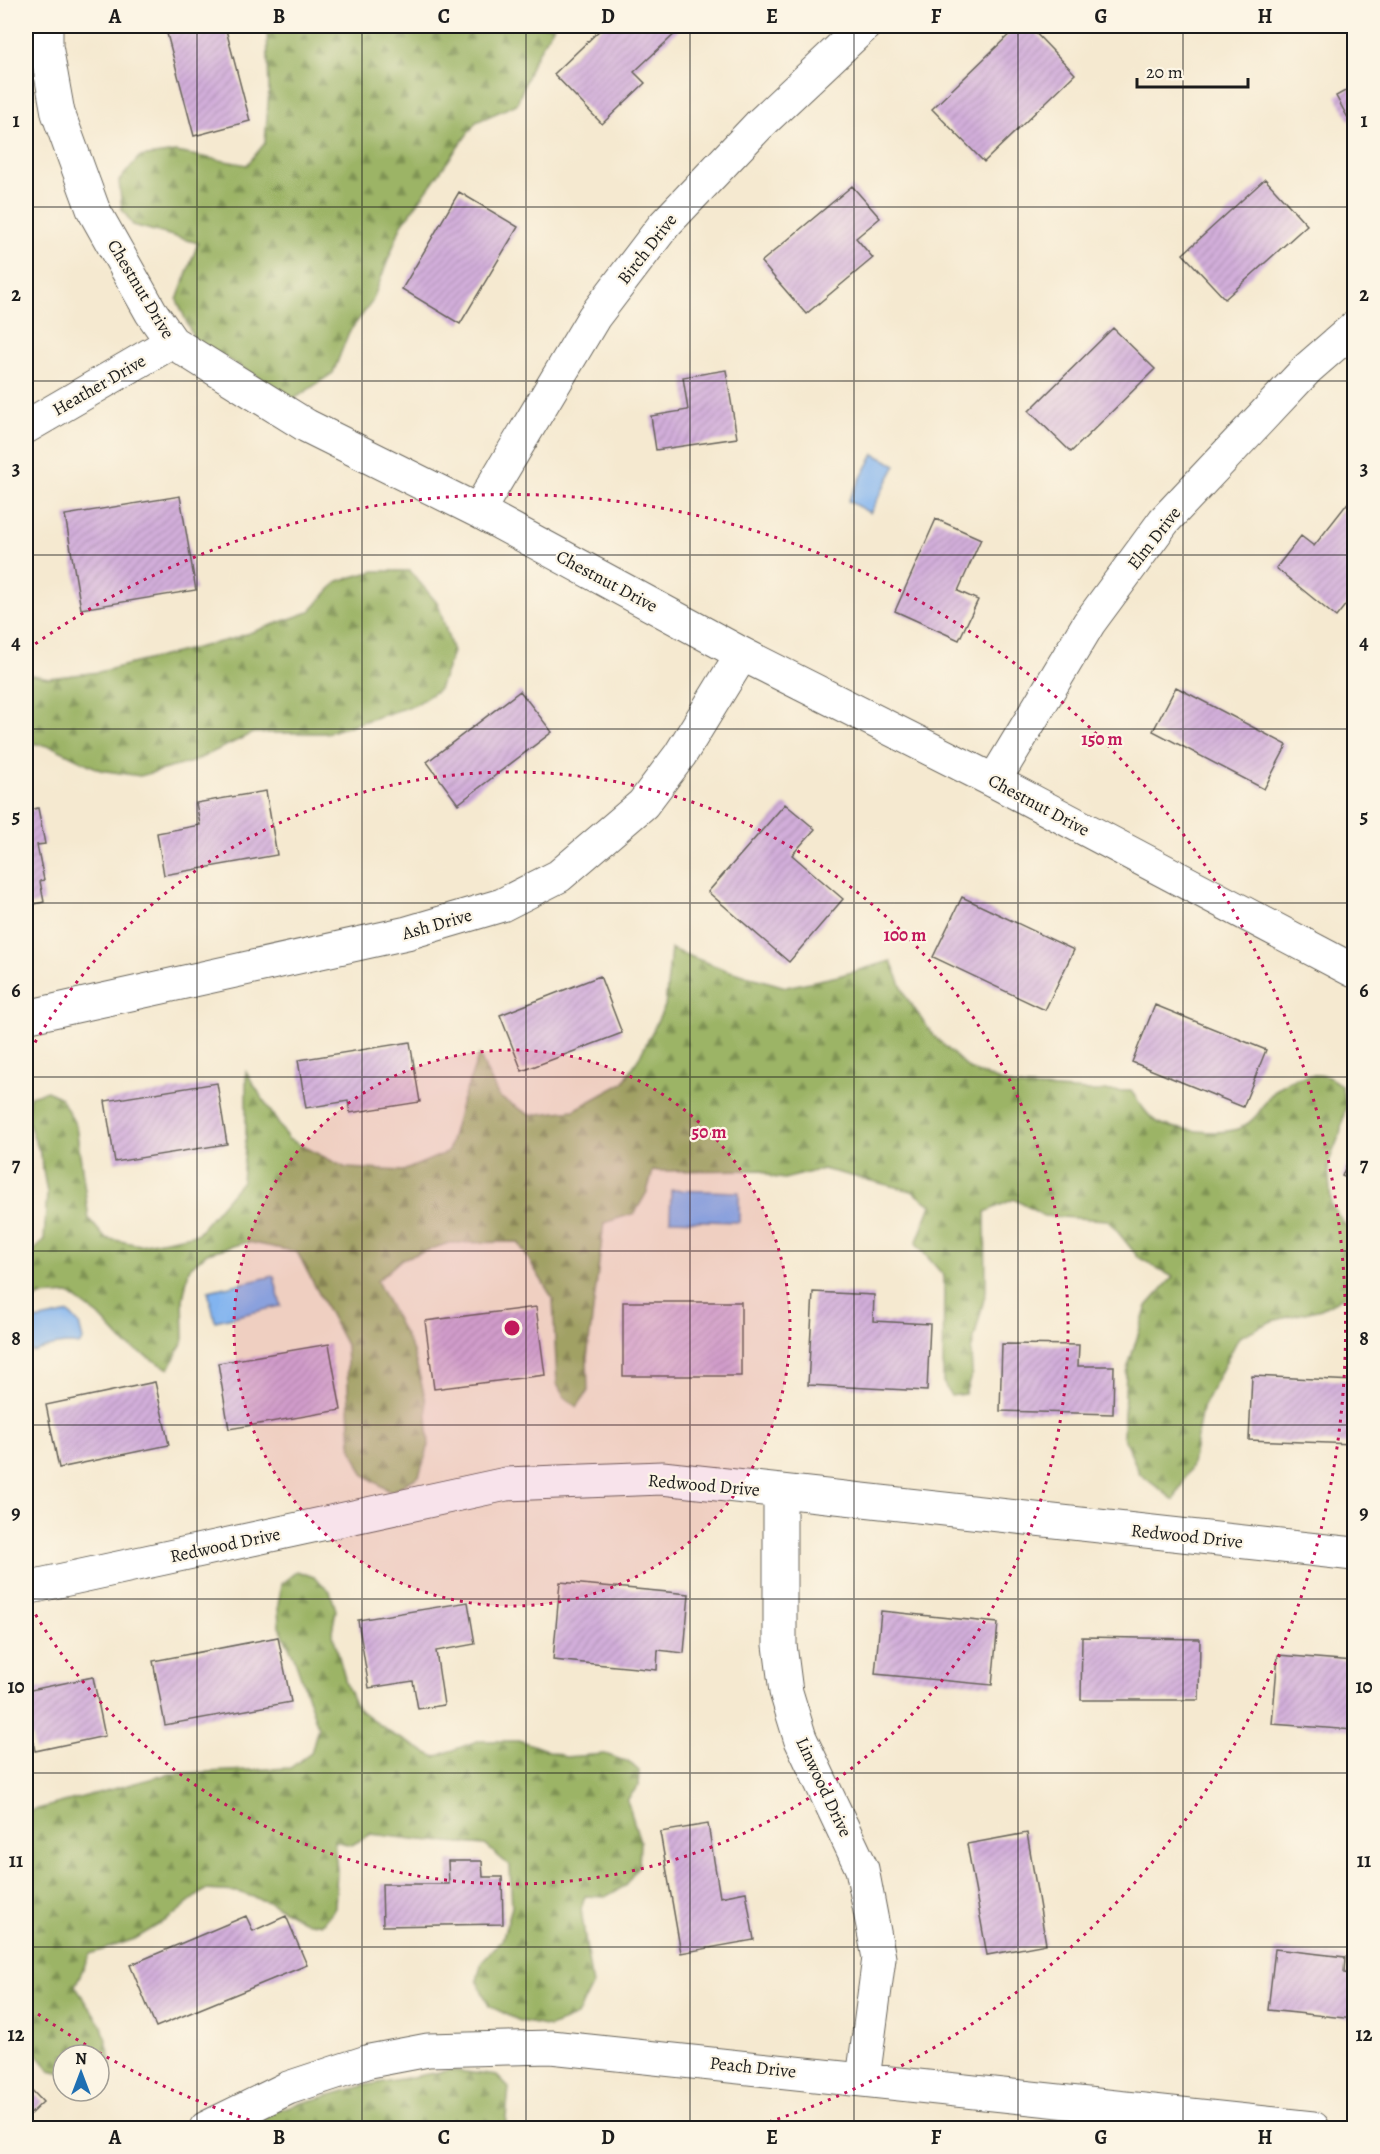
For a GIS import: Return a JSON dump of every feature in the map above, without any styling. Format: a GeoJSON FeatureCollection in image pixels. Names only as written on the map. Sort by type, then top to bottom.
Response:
{"type":"FeatureCollection","features":[{"type":"Feature","properties":{"kind":"street","name":"Chestnut Drive"},"geometry":{"type":"LineString","coordinates":[[46,26],[46,46],[58,113],[93,208],[151,312],[172,342],[307,426],[478,511],[742,654],[994,781],[1354,971]]}},
{"type":"Feature","properties":{"kind":"street","name":"Birch Drive"},"geometry":{"type":"LineString","coordinates":[[478,511],[594,317],[664,225],[759,125],[864,26]]}},
{"type":"Feature","properties":{"kind":"street","name":"Elm Drive"},"geometry":{"type":"LineString","coordinates":[[994,781],[1089,623],[1164,521],[1308,368],[1354,328]]}},
{"type":"Feature","properties":{"kind":"street","name":"Heather Drive"},"geometry":{"type":"LineString","coordinates":[[26,427],[172,342]]}},
{"type":"Feature","properties":{"kind":"street","name":"Ash Drive"},"geometry":{"type":"LineString","coordinates":[[26,1017],[407,933],[502,905],[559,876],[643,804],[680,755],[742,654]]}},
{"type":"Feature","properties":{"kind":"street","name":"Redwood Drive"},"geometry":{"type":"LineString","coordinates":[[26,1588],[506,1484],[662,1478],[1354,1554]]}},
{"type":"Feature","properties":{"kind":"street","name":"Linwood Drive"},"geometry":{"type":"LineString","coordinates":[[780,1492],[780,1645],[786,1692],[800,1738],[862,1869],[879,1958],[863,2079]]}},
{"type":"Feature","properties":{"kind":"street","name":"Peach Drive"},"geometry":{"type":"LineString","coordinates":[[206,2128],[288,2088],[370,2061],[428,2050],[551,2047],[1313,2128]]}},
{"type":"Feature","properties":{"kind":"green space"},"geometry":{"type":"Polygon","coordinates":[[[265,26],[554,26],[533,61],[517,104],[476,122],[401,226],[372,302],[349,332],[333,373],[294,399],[194,339],[177,300],[198,243],[133,225],[122,209],[119,181],[139,157],[176,152],[247,165],[265,143],[269,90],[265,26]]]}},
{"type":"Feature","properties":{"kind":"green space"},"geometry":{"type":"Polygon","coordinates":[[[374,571],[410,571],[438,604],[453,652],[439,689],[415,705],[327,733],[253,733],[192,762],[140,776],[100,770],[53,747],[26,742],[26,674],[49,678],[99,672],[232,639],[309,612],[338,581],[374,571]]]}},
{"type":"Feature","properties":{"kind":"green space"},"geometry":{"type":"Polygon","coordinates":[[[671,949],[726,970],[786,987],[838,976],[891,961],[906,997],[933,1035],[969,1069],[1013,1086],[1088,1091],[1131,1091],[1154,1120],[1185,1130],[1213,1132],[1236,1129],[1254,1118],[1271,1095],[1288,1082],[1310,1075],[1329,1077],[1341,1085],[1346,1104],[1340,1134],[1328,1164],[1331,1205],[1348,1229],[1354,1249],[1354,1272],[1347,1295],[1321,1309],[1272,1321],[1239,1337],[1202,1408],[1192,1465],[1174,1500],[1140,1474],[1123,1436],[1126,1373],[1147,1306],[1173,1277],[1138,1257],[1108,1220],[1044,1216],[1014,1199],[985,1212],[986,1291],[971,1351],[972,1373],[965,1394],[951,1396],[943,1382],[944,1276],[916,1244],[931,1205],[912,1191],[823,1169],[784,1179],[772,1177],[761,1170],[653,1171],[647,1192],[635,1213],[604,1223],[587,1358],[588,1391],[577,1407],[564,1397],[557,1384],[553,1299],[518,1242],[449,1243],[402,1259],[377,1281],[413,1351],[426,1401],[429,1445],[419,1476],[391,1492],[363,1474],[351,1447],[346,1345],[297,1252],[248,1242],[207,1253],[189,1269],[183,1299],[184,1339],[169,1369],[126,1345],[99,1316],[69,1294],[39,1296],[26,1308],[26,1259],[44,1240],[47,1193],[40,1153],[26,1117],[30,1096],[47,1091],[61,1098],[76,1126],[89,1219],[105,1238],[140,1245],[197,1234],[242,1181],[246,1136],[246,1072],[288,1139],[346,1168],[403,1171],[448,1152],[461,1104],[479,1055],[499,1097],[530,1115],[574,1110],[623,1083],[640,1056],[665,1006],[671,949]]]}},
{"type":"Feature","properties":{"kind":"green space"},"geometry":{"type":"Polygon","coordinates":[[[297,1571],[314,1577],[330,1591],[336,1610],[332,1631],[347,1686],[357,1708],[392,1734],[435,1757],[477,1741],[522,1741],[565,1757],[605,1754],[630,1763],[639,1771],[638,1786],[627,1800],[640,1841],[639,1865],[625,1886],[605,1897],[585,1896],[581,1909],[592,1986],[577,2016],[550,2027],[520,2021],[489,2006],[477,1981],[482,1961],[502,1940],[512,1907],[510,1866],[485,1845],[371,1834],[352,1845],[334,1841],[337,1870],[335,1908],[322,1924],[303,1921],[271,1903],[238,1892],[205,1890],[170,1918],[135,1939],[90,1954],[75,1986],[102,2026],[107,2043],[51,2043],[50,2070],[26,2041],[26,1812],[169,1774],[290,1768],[311,1753],[318,1727],[294,1657],[279,1626],[278,1606],[281,1584],[297,1571]]]}},
{"type":"Feature","properties":{"kind":"green space"},"geometry":{"type":"Polygon","coordinates":[[[450,2070],[497,2076],[509,2088],[505,2128],[235,2128],[258,2115],[367,2085],[450,2070]]]}},
{"type":"Feature","properties":{"kind":"water"},"geometry":{"type":"Polygon","coordinates":[[[874,454],[896,465],[870,513],[848,501],[874,454]]]}},
{"type":"Feature","properties":{"kind":"water"},"geometry":{"type":"Polygon","coordinates":[[[671,1190],[739,1192],[739,1222],[670,1220],[671,1190]]]}},
{"type":"Feature","properties":{"kind":"water"},"geometry":{"type":"Polygon","coordinates":[[[274,1276],[281,1306],[215,1321],[208,1291],[274,1276]]]}},
{"type":"Feature","properties":{"kind":"water"},"geometry":{"type":"Polygon","coordinates":[[[69,1313],[79,1324],[83,1340],[79,1345],[61,1345],[33,1352],[26,1348],[26,1324],[69,1313]]]}},
{"type":"Feature","properties":{"kind":"building"},"geometry":{"type":"Polygon","coordinates":[[[165,26],[225,26],[250,121],[194,136],[165,26]]]}},
{"type":"Feature","properties":{"kind":"building"},"geometry":{"type":"Polygon","coordinates":[[[604,26],[675,26],[679,30],[634,72],[645,83],[602,124],[554,74],[604,26]]]}},
{"type":"Feature","properties":{"kind":"building"},"geometry":{"type":"Polygon","coordinates":[[[1018,26],[1029,26],[1075,74],[984,162],[932,109],[1018,26]]]}},
{"type":"Feature","properties":{"kind":"building"},"geometry":{"type":"Polygon","coordinates":[[[1354,86],[1354,129],[1336,96],[1354,86]]]}},
{"type":"Feature","properties":{"kind":"building"},"geometry":{"type":"Polygon","coordinates":[[[1265,179],[1307,225],[1225,299],[1183,254],[1265,179]]]}},
{"type":"Feature","properties":{"kind":"building"},"geometry":{"type":"Polygon","coordinates":[[[852,186],[880,218],[856,238],[873,258],[806,314],[761,262],[852,186]]]}},
{"type":"Feature","properties":{"kind":"building"},"geometry":{"type":"Polygon","coordinates":[[[459,192],[518,227],[460,324],[402,289],[459,192]]]}},
{"type":"Feature","properties":{"kind":"building"},"geometry":{"type":"Polygon","coordinates":[[[1113,328],[1155,369],[1071,452],[1029,411],[1113,328]]]}},
{"type":"Feature","properties":{"kind":"building"},"geometry":{"type":"Polygon","coordinates":[[[726,370],[737,438],[656,450],[651,416],[688,410],[683,377],[726,370]]]}},
{"type":"Feature","properties":{"kind":"building"},"geometry":{"type":"Polygon","coordinates":[[[1354,495],[1354,594],[1336,617],[1276,568],[1301,536],[1314,546],[1354,495]]]}},
{"type":"Feature","properties":{"kind":"building"},"geometry":{"type":"Polygon","coordinates":[[[180,496],[196,590],[81,609],[65,515],[180,496]]]}},
{"type":"Feature","properties":{"kind":"building"},"geometry":{"type":"Polygon","coordinates":[[[936,519],[981,539],[958,591],[978,600],[959,640],[895,611],[936,519]]]}},
{"type":"Feature","properties":{"kind":"building"},"geometry":{"type":"Polygon","coordinates":[[[1176,687],[1287,745],[1264,789],[1153,731],[1176,687]]]}},
{"type":"Feature","properties":{"kind":"building"},"geometry":{"type":"Polygon","coordinates":[[[520,691],[552,732],[458,804],[427,762],[520,691]]]}},
{"type":"Feature","properties":{"kind":"building"},"geometry":{"type":"Polygon","coordinates":[[[266,791],[277,855],[164,875],[157,833],[200,825],[196,803],[266,791]]]}},
{"type":"Feature","properties":{"kind":"building"},"geometry":{"type":"Polygon","coordinates":[[[785,804],[815,829],[792,855],[843,899],[789,962],[708,892],[785,804]]]}},
{"type":"Feature","properties":{"kind":"building"},"geometry":{"type":"Polygon","coordinates":[[[38,808],[45,844],[37,845],[44,880],[40,881],[44,902],[26,906],[26,811],[38,808]]]}},
{"type":"Feature","properties":{"kind":"building"},"geometry":{"type":"Polygon","coordinates":[[[962,897],[1074,950],[1045,1010],[933,957],[962,897]]]}},
{"type":"Feature","properties":{"kind":"building"},"geometry":{"type":"Polygon","coordinates":[[[600,976],[622,1033],[522,1071],[500,1015],[600,976]]]}},
{"type":"Feature","properties":{"kind":"building"},"geometry":{"type":"Polygon","coordinates":[[[1155,1005],[1266,1050],[1243,1107],[1132,1062],[1155,1005]]]}},
{"type":"Feature","properties":{"kind":"building"},"geometry":{"type":"Polygon","coordinates":[[[410,1042],[420,1102],[350,1113],[348,1101],[306,1108],[298,1060],[410,1042]]]}},
{"type":"Feature","properties":{"kind":"building"},"geometry":{"type":"Polygon","coordinates":[[[217,1083],[227,1144],[115,1162],[105,1101],[217,1083]]]}},
{"type":"Feature","properties":{"kind":"building"},"geometry":{"type":"Polygon","coordinates":[[[1354,1147],[1354,1181],[1342,1176],[1354,1147]]]}},
{"type":"Feature","properties":{"kind":"building"},"geometry":{"type":"Polygon","coordinates":[[[813,1292],[874,1295],[873,1321],[930,1324],[927,1391],[808,1385],[813,1292]]]}},
{"type":"Feature","properties":{"kind":"building"},"geometry":{"type":"Polygon","coordinates":[[[623,1302],[741,1302],[741,1376],[623,1376],[623,1302]]]}},
{"type":"Feature","properties":{"kind":"building"},"geometry":{"type":"Polygon","coordinates":[[[536,1307],[545,1375],[434,1389],[425,1321],[536,1307]]]}},
{"type":"Feature","properties":{"kind":"building"},"geometry":{"type":"Polygon","coordinates":[[[329,1344],[341,1410],[229,1429],[218,1363],[329,1344]]]}},
{"type":"Feature","properties":{"kind":"building"},"geometry":{"type":"Polygon","coordinates":[[[1002,1344],[1079,1345],[1078,1366],[1114,1366],[1113,1414],[1000,1411],[1002,1344]]]}},
{"type":"Feature","properties":{"kind":"building"},"geometry":{"type":"Polygon","coordinates":[[[1252,1376],[1354,1381],[1354,1444],[1249,1440],[1252,1376]]]}},
{"type":"Feature","properties":{"kind":"building"},"geometry":{"type":"Polygon","coordinates":[[[155,1382],[169,1445],[59,1468],[46,1405],[155,1382]]]}},
{"type":"Feature","properties":{"kind":"building"},"geometry":{"type":"Polygon","coordinates":[[[560,1582],[689,1594],[684,1653],[658,1650],[657,1670],[553,1660],[560,1582]]]}},
{"type":"Feature","properties":{"kind":"building"},"geometry":{"type":"Polygon","coordinates":[[[468,1602],[475,1644],[436,1651],[444,1705],[418,1709],[413,1681],[369,1688],[358,1620],[468,1602]]]}},
{"type":"Feature","properties":{"kind":"building"},"geometry":{"type":"Polygon","coordinates":[[[881,1611],[998,1623],[992,1685],[875,1674],[881,1611]]]}},
{"type":"Feature","properties":{"kind":"building"},"geometry":{"type":"Polygon","coordinates":[[[278,1637],[291,1702],[165,1725],[153,1661],[278,1637]]]}},
{"type":"Feature","properties":{"kind":"building"},"geometry":{"type":"Polygon","coordinates":[[[1082,1637],[1200,1639],[1199,1700],[1081,1700],[1082,1637]]]}},
{"type":"Feature","properties":{"kind":"building"},"geometry":{"type":"Polygon","coordinates":[[[1278,1655],[1354,1661],[1354,1730],[1272,1724],[1278,1655]]]}},
{"type":"Feature","properties":{"kind":"building"},"geometry":{"type":"Polygon","coordinates":[[[93,1677],[105,1736],[35,1751],[32,1737],[26,1738],[26,1691],[93,1677]]]}},
{"type":"Feature","properties":{"kind":"building"},"geometry":{"type":"Polygon","coordinates":[[[708,1824],[720,1897],[746,1892],[754,1940],[681,1953],[660,1832],[708,1824]]]}},
{"type":"Feature","properties":{"kind":"building"},"geometry":{"type":"Polygon","coordinates":[[[1027,1833],[1046,1944],[987,1955],[967,1844],[1027,1833]]]}},
{"type":"Feature","properties":{"kind":"building"},"geometry":{"type":"Polygon","coordinates":[[[448,1861],[482,1861],[483,1877],[502,1877],[503,1924],[383,1926],[382,1884],[449,1884],[448,1861]]]}},
{"type":"Feature","properties":{"kind":"building"},"geometry":{"type":"Polygon","coordinates":[[[246,1916],[253,1931],[286,1916],[307,1965],[156,2027],[130,1965],[246,1916]]]}},
{"type":"Feature","properties":{"kind":"building"},"geometry":{"type":"Polygon","coordinates":[[[1275,1949],[1345,1957],[1344,1973],[1354,1974],[1354,2019],[1268,2010],[1275,1949]]]}},
{"type":"Feature","properties":{"kind":"building"},"geometry":{"type":"Polygon","coordinates":[[[26,2084],[43,2102],[26,2118],[26,2084]]]}}]}
